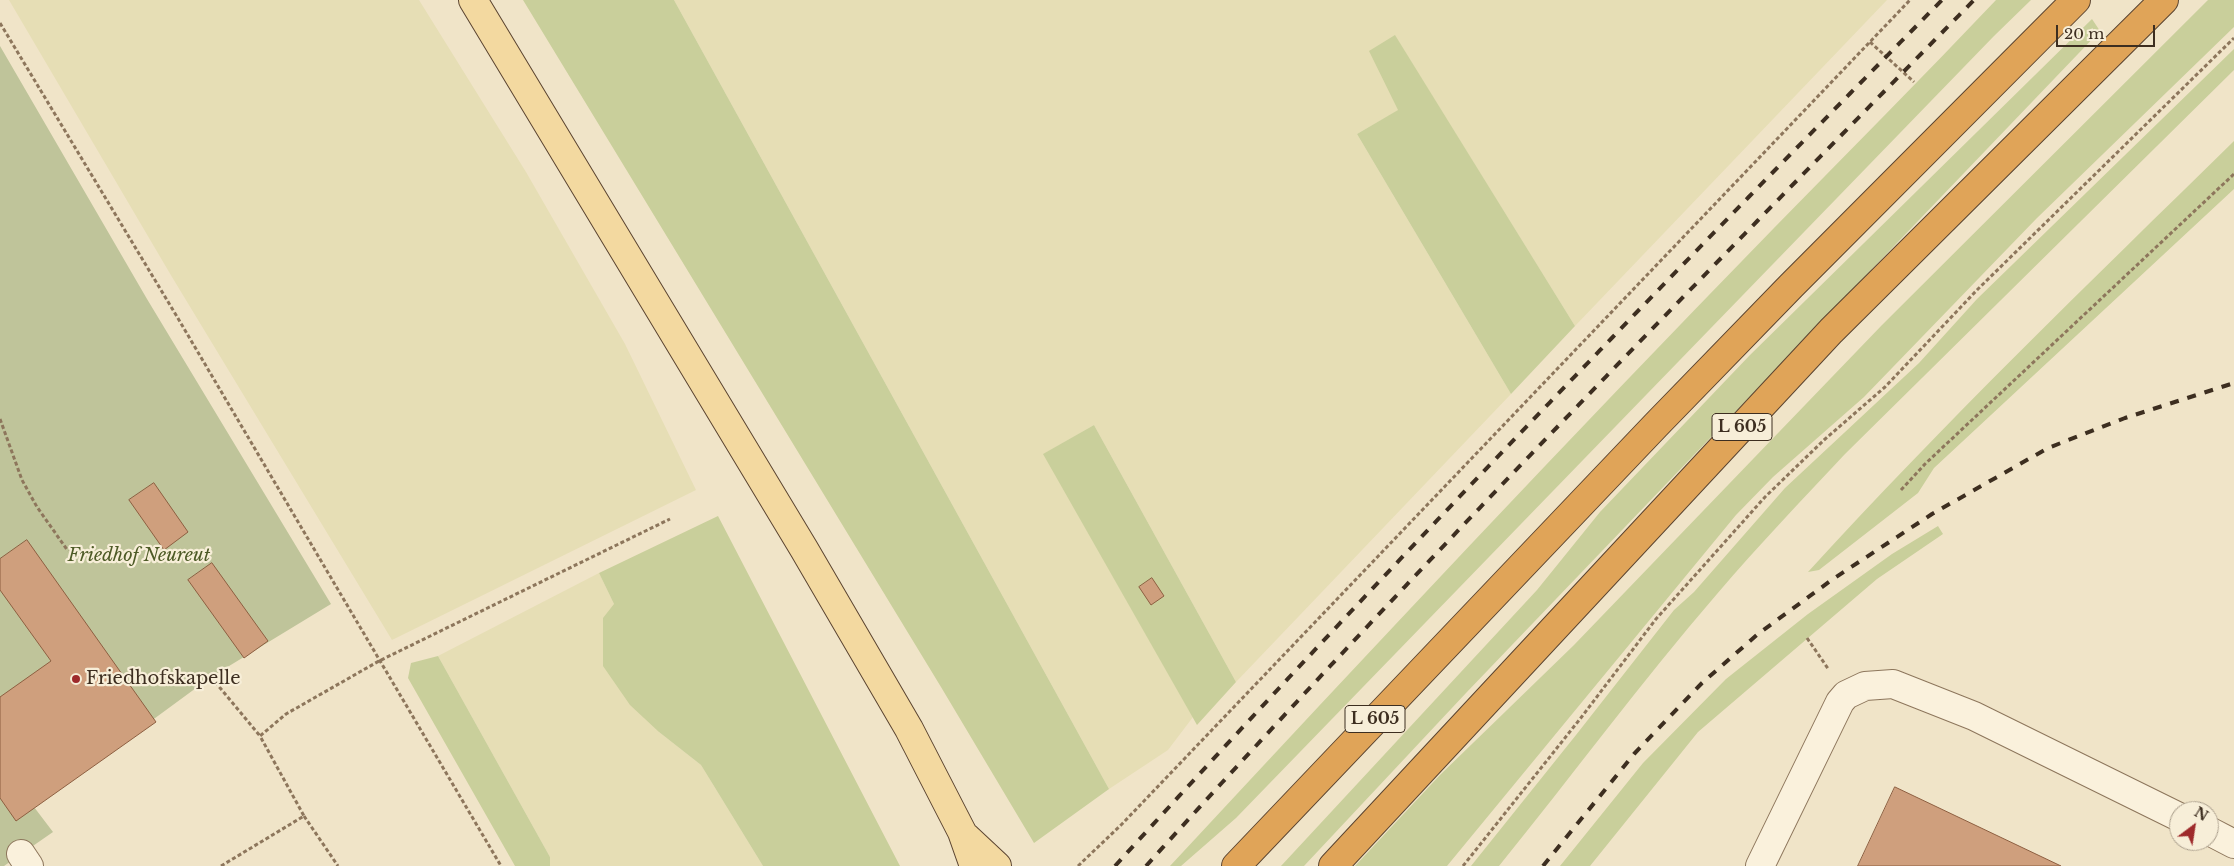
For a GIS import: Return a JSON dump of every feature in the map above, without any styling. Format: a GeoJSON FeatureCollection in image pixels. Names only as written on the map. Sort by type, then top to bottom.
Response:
{"type":"FeatureCollection","features":[{"type":"Feature","properties":{"kind":"highway","name":"L 605"},"geometry":{"type":"LineString","coordinates":[[1236,866],[1744,334],[2076,0]]}},
{"type":"Feature","properties":{"kind":"highway","name":"L 605"},"geometry":{"type":"LineString","coordinates":[[1333,866],[1831,331],[2164,0]]}},
{"type":"Feature","properties":{"kind":"main road"},"geometry":{"type":"LineString","coordinates":[[474,0],[794,532],[908,729],[962,832],[974,866]]}},
{"type":"Feature","properties":{"kind":"main road"},"geometry":{"type":"LineString","coordinates":[[962,832],[997,866]]}},
{"type":"Feature","properties":{"kind":"lane"},"geometry":{"type":"LineString","coordinates":[[1760,866],[1816,749],[1846,695],[1865,686],[1893,684],[1974,716],[2169,812]]}},
{"type":"Feature","properties":{"kind":"lane"},"geometry":{"type":"LineString","coordinates":[[2219,836],[2234,844]]}},
{"type":"Feature","properties":{"kind":"path"},"geometry":{"type":"LineString","coordinates":[[1078,866],[1093,849],[1129,816],[1910,0]]}},
{"type":"Feature","properties":{"kind":"path"},"geometry":{"type":"LineString","coordinates":[[0,23],[181,323],[501,866]]}},
{"type":"Feature","properties":{"kind":"path"},"geometry":{"type":"LineString","coordinates":[[1463,866],[1656,620],[1766,497],[1824,440],[1885,387],[1977,290],[2234,38]]}},
{"type":"Feature","properties":{"kind":"path"},"geometry":{"type":"LineString","coordinates":[[1870,42],[1914,82]]}},
{"type":"Feature","properties":{"kind":"path"},"geometry":{"type":"LineString","coordinates":[[1901,490],[1925,464],[2234,174]]}},
{"type":"Feature","properties":{"kind":"path"},"geometry":{"type":"LineString","coordinates":[[0,419],[22,480],[37,507],[68,551]]}},
{"type":"Feature","properties":{"kind":"path"},"geometry":{"type":"LineString","coordinates":[[260,736],[286,714],[379,661],[670,519]]}},
{"type":"Feature","properties":{"kind":"path"},"geometry":{"type":"LineString","coordinates":[[1807,638],[1846,695]]}},
{"type":"Feature","properties":{"kind":"path"},"geometry":{"type":"LineString","coordinates":[[211,677],[260,736],[304,816],[338,866]]}},
{"type":"Feature","properties":{"kind":"path"},"geometry":{"type":"LineString","coordinates":[[221,866],[304,816]]}},
{"type":"Feature","properties":{"kind":"shaded area"},"geometry":{"type":"Polygon","coordinates":[[[9,0],[419,0],[526,172],[625,344],[696,490],[392,640],[172,277],[9,0]]]}},
{"type":"Feature","properties":{"kind":"shaded area"},"geometry":{"type":"Polygon","coordinates":[[[674,0],[1887,0],[1575,326],[1395,36],[1399,110],[1357,134],[1511,394],[1236,682],[1094,425],[1044,454],[1193,717],[1168,750],[1109,789],[674,0]]]}},
{"type":"Feature","properties":{"kind":"shaded area"},"geometry":{"type":"Polygon","coordinates":[[[599,573],[614,604],[659,732],[701,765],[763,866],[550,866],[550,857],[438,656],[599,573]]]}},
{"type":"Feature","properties":{"kind":"green space"},"geometry":{"type":"Polygon","coordinates":[[[523,0],[674,0],[1109,789],[1034,843],[941,687],[523,0]]]}},
{"type":"Feature","properties":{"kind":"green space"},"geometry":{"type":"Polygon","coordinates":[[[1996,0],[2031,0],[1236,818],[1181,866],[1170,866],[1621,386],[1996,0]]]}},
{"type":"Feature","properties":{"kind":"green space"},"geometry":{"type":"Polygon","coordinates":[[[2208,0],[2234,0],[2234,27],[2037,218],[1864,397],[1773,477],[1736,515],[1447,866],[1355,866],[1440,775],[1574,645],[1882,325],[2208,0]]]}},
{"type":"Feature","properties":{"kind":"green space"},"geometry":{"type":"Polygon","coordinates":[[[2092,19],[2100,31],[1466,693],[1304,866],[1281,866],[1537,590],[1600,512],[1750,355],[2092,19]]]}},
{"type":"Feature","properties":{"kind":"green space"},"geometry":{"type":"Polygon","coordinates":[[[1395,35],[1575,326],[1511,394],[1357,134],[1398,110],[1369,51],[1395,35]]]}},
{"type":"Feature","properties":{"kind":"green space","name":"Friedhof Neureut"},"geometry":{"type":"Polygon","coordinates":[[[0,46],[147,299],[331,604],[211,677],[34,807],[53,832],[4,866],[0,866],[0,46]]]}},
{"type":"Feature","properties":{"kind":"green space"},"geometry":{"type":"Polygon","coordinates":[[[2234,49],[2234,70],[1845,454],[1748,558],[1661,661],[1499,866],[1471,866],[1674,610],[1694,592],[1785,488],[1919,363],[1977,299],[2234,49]]]}},
{"type":"Feature","properties":{"kind":"green space"},"geometry":{"type":"Polygon","coordinates":[[[2234,141],[2234,189],[1934,468],[1918,493],[1819,570],[1808,572],[1859,516],[1965,407],[2234,141]]]}},
{"type":"Feature","properties":{"kind":"green space"},"geometry":{"type":"Polygon","coordinates":[[[1094,425],[1236,682],[1197,725],[1043,454],[1094,425]]]}},
{"type":"Feature","properties":{"kind":"green space"},"geometry":{"type":"Polygon","coordinates":[[[718,516],[900,866],[763,866],[701,765],[659,732],[630,705],[603,666],[603,618],[614,604],[599,573],[718,516]]]}},
{"type":"Feature","properties":{"kind":"green space"},"geometry":{"type":"Polygon","coordinates":[[[1938,526],[1943,534],[1877,579],[1698,732],[1590,866],[1560,866],[1643,763],[1726,679],[1808,614],[1892,554],[1938,526]]]}},
{"type":"Feature","properties":{"kind":"green space"},"geometry":{"type":"Polygon","coordinates":[[[438,656],[550,857],[550,866],[515,866],[408,678],[411,663],[438,656]]]}},
{"type":"Feature","properties":{"kind":"building"},"geometry":{"type":"Polygon","coordinates":[[[154,483],[188,532],[164,550],[129,500],[154,483]]]}},
{"type":"Feature","properties":{"kind":"building","name":"Friedhofskapelle"},"geometry":{"type":"Polygon","coordinates":[[[27,540],[156,722],[16,821],[0,798],[0,697],[51,661],[0,590],[0,559],[27,540]]]}},
{"type":"Feature","properties":{"kind":"building"},"geometry":{"type":"Polygon","coordinates":[[[212,563],[268,641],[244,658],[188,580],[212,563]]]}},
{"type":"Feature","properties":{"kind":"building"},"geometry":{"type":"Polygon","coordinates":[[[1152,578],[1164,596],[1151,605],[1139,587],[1152,578]]]}},
{"type":"Feature","properties":{"kind":"building"},"geometry":{"type":"Polygon","coordinates":[[[1895,787],[2061,866],[1858,866],[1895,787]]]}},
{"type":"Feature","properties":{"kind":"railway"},"geometry":{"type":"LineString","coordinates":[[1115,866],[1318,646],[1524,429],[1942,0]]}},
{"type":"Feature","properties":{"kind":"railway"},"geometry":{"type":"LineString","coordinates":[[1146,866],[1247,755],[1452,537],[1974,0]]}},
{"type":"Feature","properties":{"kind":"railway"},"geometry":{"type":"LineString","coordinates":[[1543,866],[1634,754],[1702,683],[1758,634],[1833,579],[1932,514],[2048,448],[2125,418],[2234,383]]}},
{"type":"Feature","properties":{"kind":"place","name":"Friedhofskapelle"},"geometry":{"type":"Point","coordinates":[76,679]}}]}
